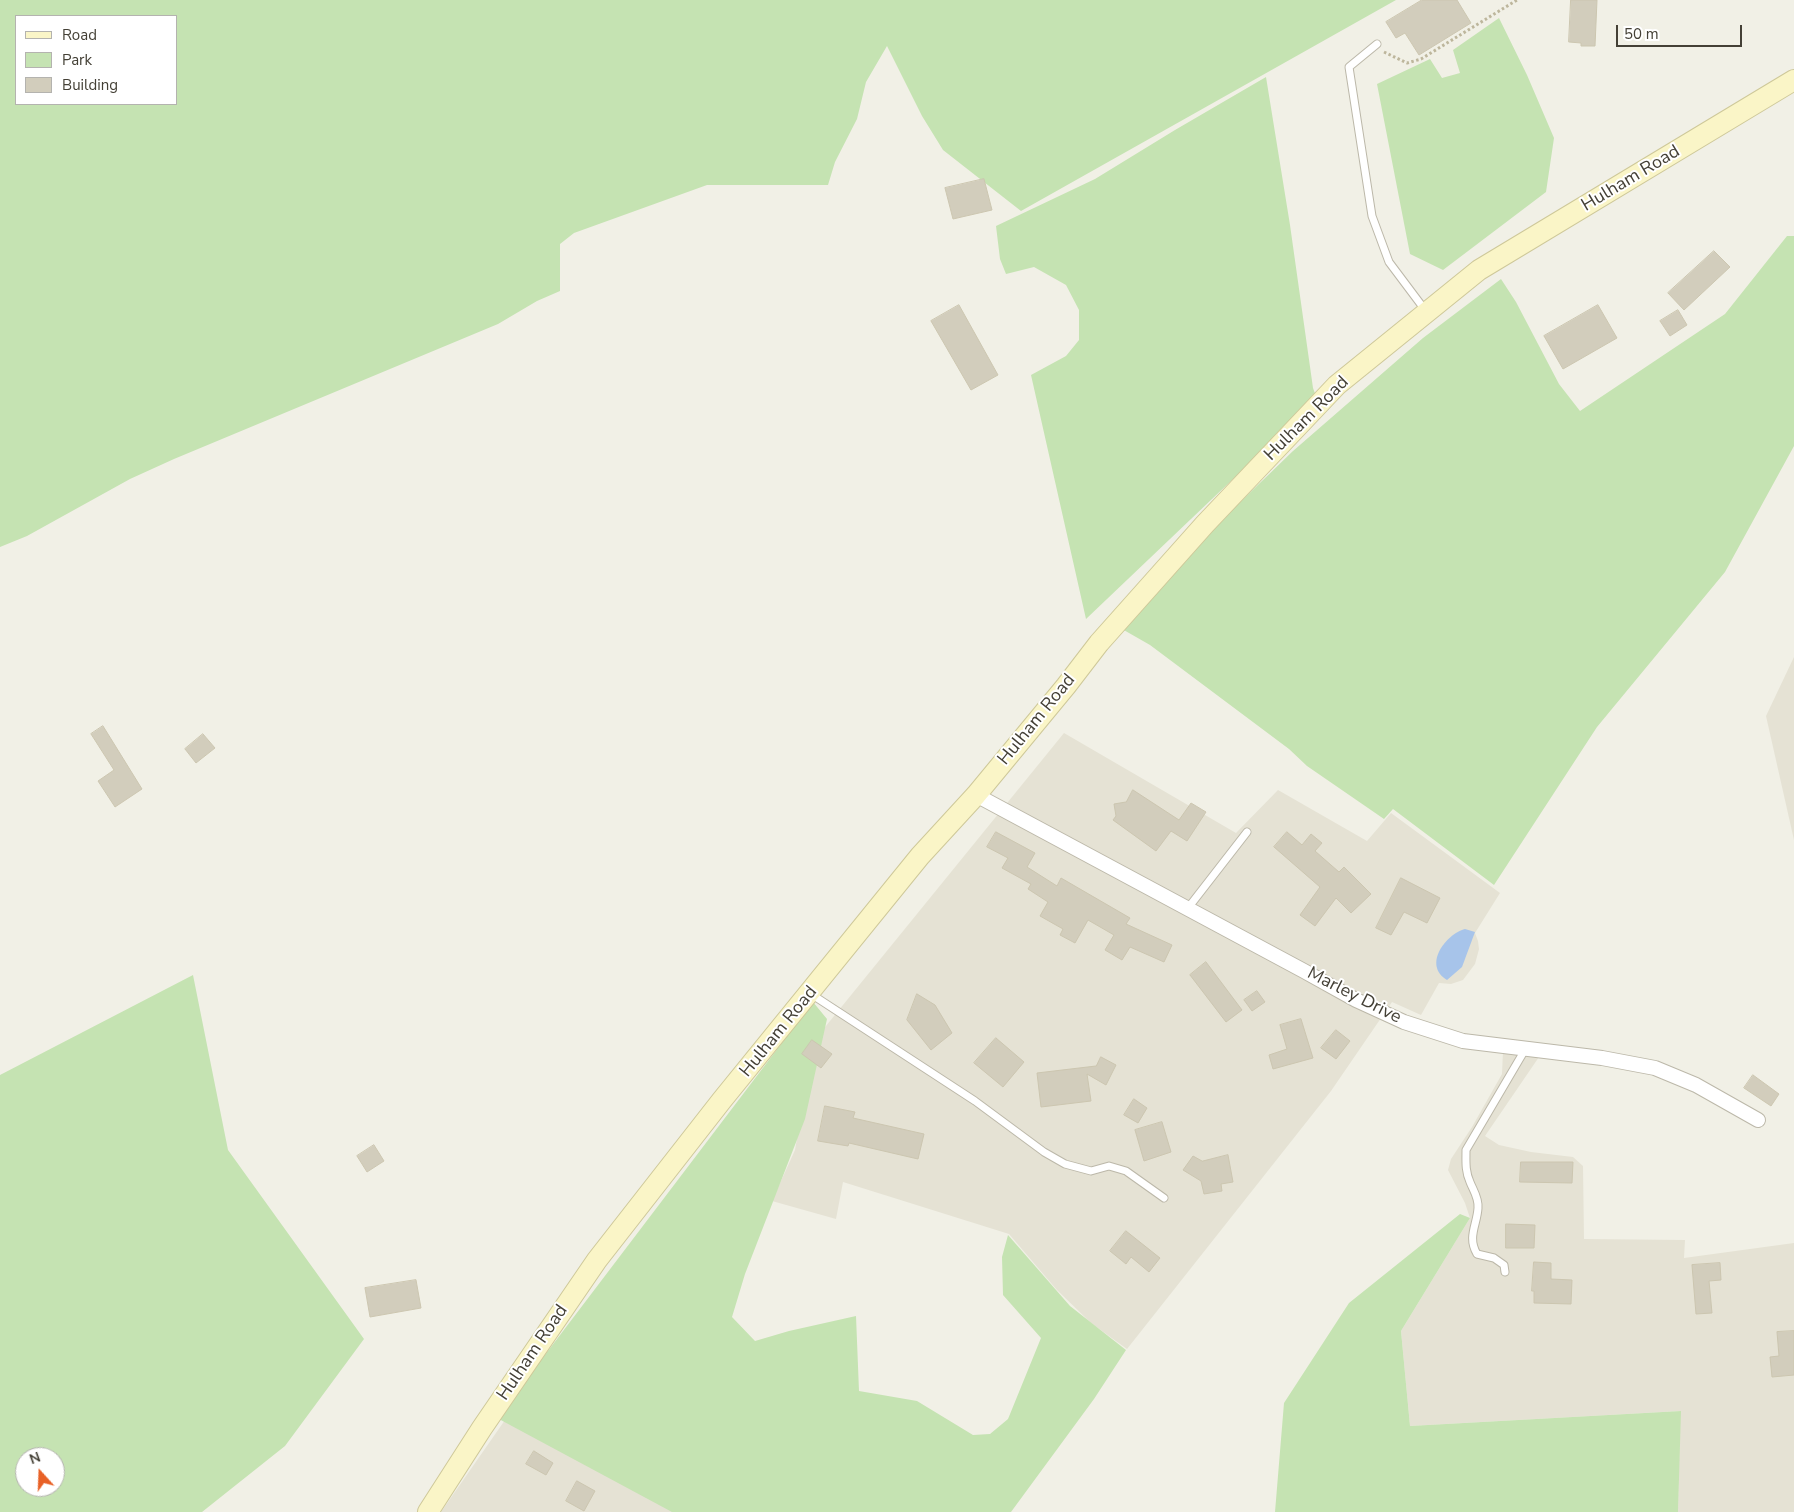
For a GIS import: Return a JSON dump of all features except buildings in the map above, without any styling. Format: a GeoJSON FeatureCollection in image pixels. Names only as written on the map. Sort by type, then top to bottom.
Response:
{"type":"FeatureCollection","features":[{"type":"Feature","properties":{"kind":"street","name":"Hulham Road"},"geometry":{"type":"LineString","coordinates":[[428,1512],[482,1428],[596,1260],[722,1100],[920,856],[976,794],[1066,686],[1099,643],[1205,524],[1337,385],[1480,270],[1794,80]]}},
{"type":"Feature","properties":{"kind":"street","name":"Marley Drive"},"geometry":{"type":"LineString","coordinates":[[976,794],[1304,970],[1356,1000],[1404,1022],[1463,1041],[1602,1058],[1655,1068],[1696,1084],[1758,1120]]}},
{"type":"Feature","properties":{"kind":"lane"},"geometry":{"type":"LineString","coordinates":[[1377,44],[1349,67],[1372,216],[1389,262],[1427,312]]}},
{"type":"Feature","properties":{"kind":"lane"},"geometry":{"type":"LineString","coordinates":[[1188,908],[1247,832]]}},
{"type":"Feature","properties":{"kind":"lane"},"geometry":{"type":"LineString","coordinates":[[810,993],[975,1101],[1044,1152],[1065,1164],[1091,1170],[1109,1166],[1126,1171],[1164,1198]]}},
{"type":"Feature","properties":{"kind":"lane"},"geometry":{"type":"LineString","coordinates":[[1505,1272],[1504,1265],[1494,1258],[1476,1254],[1472,1246],[1472,1234],[1478,1207],[1476,1194],[1469,1181],[1466,1168],[1466,1150],[1526,1048]]}},
{"type":"Feature","properties":{"kind":"path"},"geometry":{"type":"LineString","coordinates":[[1377,44],[1384,52],[1407,63],[1421,59],[1517,0]]}},
{"type":"Feature","properties":{"kind":"shaded area"},"geometry":{"type":"Polygon","coordinates":[[[1794,657],[1794,840],[1766,716],[1794,657]]]}},
{"type":"Feature","properties":{"kind":"shaded area"},"geometry":{"type":"Polygon","coordinates":[[[1064,733],[1236,833],[1278,790],[1367,841],[1391,813],[1500,893],[1475,933],[1479,949],[1475,964],[1463,980],[1451,984],[1439,983],[1421,1015],[1392,1002],[1331,1091],[1127,1349],[1091,1323],[1057,1290],[1009,1234],[843,1182],[836,1219],[772,1201],[795,1150],[803,1104],[791,1069],[1064,733]]]}},
{"type":"Feature","properties":{"kind":"shaded area"},"geometry":{"type":"Polygon","coordinates":[[[1503,1051],[1539,1057],[1485,1136],[1499,1145],[1531,1152],[1573,1157],[1583,1166],[1584,1239],[1685,1240],[1684,1258],[1794,1243],[1794,1512],[1678,1512],[1680,1411],[1410,1426],[1401,1331],[1470,1218],[1465,1203],[1448,1170],[1451,1159],[1472,1127],[1502,1074],[1503,1051]]]}},
{"type":"Feature","properties":{"kind":"shaded area"},"geometry":{"type":"Polygon","coordinates":[[[505,1420],[674,1512],[441,1512],[505,1420]]]}},
{"type":"Feature","properties":{"kind":"green space"},"geometry":{"type":"Polygon","coordinates":[[[0,0],[1396,0],[1021,211],[943,150],[922,116],[887,46],[866,82],[857,119],[835,162],[828,185],[707,185],[574,233],[560,244],[560,291],[537,301],[498,324],[130,479],[27,536],[0,547],[0,0]]]}},
{"type":"Feature","properties":{"kind":"green space"},"geometry":{"type":"Polygon","coordinates":[[[1499,18],[1527,75],[1554,138],[1546,192],[1443,270],[1410,254],[1377,84],[1430,59],[1442,78],[1460,73],[1453,50],[1499,18]]]}},
{"type":"Feature","properties":{"kind":"green space"},"geometry":{"type":"Polygon","coordinates":[[[1266,77],[1290,225],[1313,388],[1317,399],[1086,619],[1031,375],[1066,356],[1079,340],[1079,310],[1066,285],[1034,267],[1006,274],[1000,259],[996,226],[1095,179],[1266,77]]]}},
{"type":"Feature","properties":{"kind":"green space"},"geometry":{"type":"Polygon","coordinates":[[[1787,236],[1794,236],[1794,446],[1725,572],[1597,727],[1494,885],[1393,809],[1384,819],[1307,766],[1289,749],[1150,645],[1122,629],[1201,540],[1293,451],[1423,338],[1501,279],[1516,302],[1559,384],[1580,411],[1725,314],[1787,236]]]}},
{"type":"Feature","properties":{"kind":"green space"},"geometry":{"type":"Polygon","coordinates":[[[193,975],[228,1150],[364,1339],[285,1446],[202,1512],[0,1512],[0,1075],[193,975]]]}},
{"type":"Feature","properties":{"kind":"green space"},"geometry":{"type":"Polygon","coordinates":[[[813,1002],[827,1019],[805,1119],[745,1274],[732,1317],[755,1341],[789,1331],[856,1316],[859,1391],[917,1401],[973,1435],[990,1434],[1008,1419],[1041,1338],[1003,1295],[1002,1257],[1008,1235],[1070,1306],[1126,1350],[1094,1399],[1011,1512],[672,1512],[497,1418],[813,1002]]]}},
{"type":"Feature","properties":{"kind":"green space"},"geometry":{"type":"Polygon","coordinates":[[[1460,1214],[1470,1218],[1401,1331],[1410,1426],[1681,1411],[1678,1512],[1275,1512],[1284,1403],[1349,1303],[1460,1214]]]}},
{"type":"Feature","properties":{"kind":"water"},"geometry":{"type":"Polygon","coordinates":[[[1465,929],[1475,932],[1462,967],[1447,980],[1440,974],[1437,959],[1444,943],[1465,929]]]}}]}
